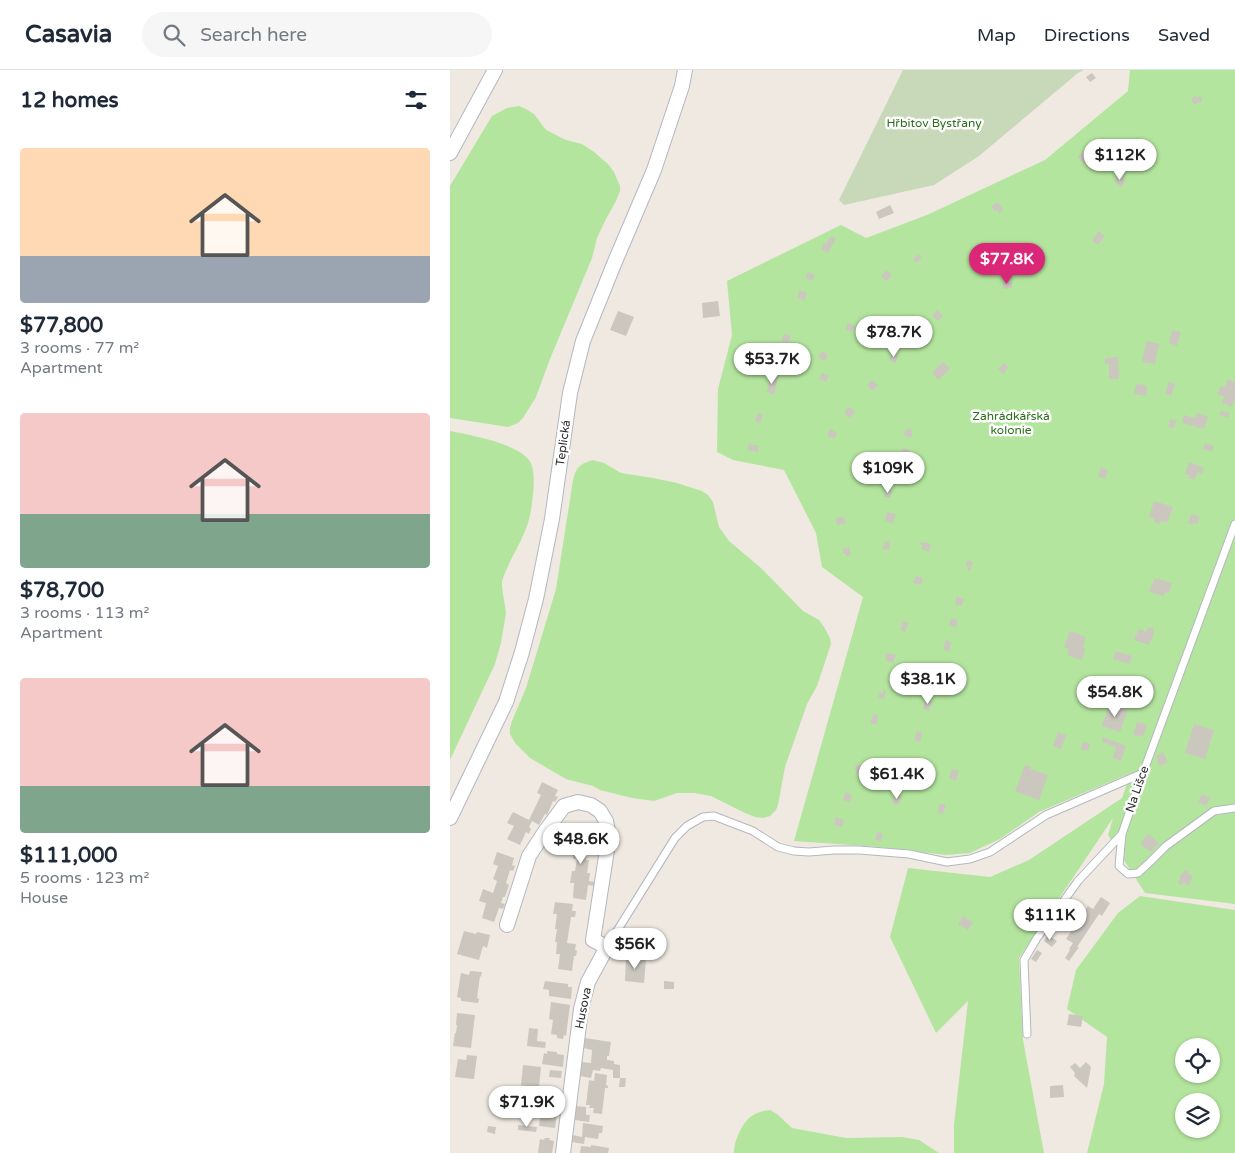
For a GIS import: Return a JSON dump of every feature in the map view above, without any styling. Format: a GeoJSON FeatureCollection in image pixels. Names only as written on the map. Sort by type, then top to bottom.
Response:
{"type":"FeatureCollection","features":[{"type":"Feature","properties":{"kind":"street"},"geometry":{"type":"LineString","coordinates":[[450,153],[495,70]]}},
{"type":"Feature","properties":{"kind":"street","name":"Teplická"},"geometry":{"type":"LineString","coordinates":[[450,818],[506,702],[522,652],[536,599],[552,519],[570,393],[583,341],[654,170],[682,86],[685,70]]}},
{"type":"Feature","properties":{"kind":"street"},"geometry":{"type":"LineString","coordinates":[[507,925],[529,856],[564,806],[578,802],[591,805],[600,811],[606,821],[609,837],[593,940],[607,947]]}},
{"type":"Feature","properties":{"kind":"street","name":"Husova"},"geometry":{"type":"LineString","coordinates":[[562,1153],[581,1009],[588,982],[607,947]]}},
{"type":"Feature","properties":{"kind":"lane","name":"Na Lišce"},"geometry":{"type":"LineString","coordinates":[[1027,1034],[1024,960],[1037,938],[1078,881],[1122,834],[1235,524]]}},
{"type":"Feature","properties":{"kind":"lane"},"geometry":{"type":"LineString","coordinates":[[607,947],[675,838],[687,826],[703,817],[714,816],[753,832],[778,847],[794,851],[859,850],[909,854],[947,862],[970,859],[990,852],[1046,815],[1143,773]]}},
{"type":"Feature","properties":{"kind":"lane"},"geometry":{"type":"LineString","coordinates":[[1122,834],[1119,866],[1128,874],[1138,873],[1166,846],[1214,812],[1235,808]]}},
{"type":"Feature","properties":{"kind":"green space","name":"Hřbitov Bystřany"},"geometry":{"type":"Polygon","coordinates":[[[903,70],[1084,70],[979,156],[934,185],[844,205],[839,200],[903,70]]]}},
{"type":"Feature","properties":{"kind":"green space","name":"Zahrádkářská kolonie"},"geometry":{"type":"Polygon","coordinates":[[[1130,70],[1235,70],[1235,904],[1145,893],[1108,835],[1113,818],[1019,958],[1023,1040],[1044,1153],[954,1153],[954,1125],[968,1001],[936,1033],[890,937],[908,868],[990,877],[1029,860],[1122,798],[1131,773],[1039,812],[1000,839],[970,853],[946,855],[879,847],[794,841],[863,597],[822,567],[816,533],[784,470],[733,460],[717,452],[718,389],[732,335],[727,281],[841,225],[866,238],[927,215],[1045,160],[1128,91],[1130,70]]]}},
{"type":"Feature","properties":{"kind":"green space"},"geometry":{"type":"Polygon","coordinates":[[[519,106],[534,114],[546,130],[566,140],[582,144],[594,152],[614,172],[620,186],[620,191],[597,238],[592,258],[536,397],[523,418],[518,423],[508,427],[450,418],[450,186],[492,116],[507,108],[519,106]]]}},
{"type":"Feature","properties":{"kind":"green space"},"geometry":{"type":"Polygon","coordinates":[[[450,431],[504,444],[523,454],[531,463],[534,481],[528,522],[502,581],[506,613],[495,664],[450,760],[450,431]]]}},
{"type":"Feature","properties":{"kind":"green space"},"geometry":{"type":"Polygon","coordinates":[[[593,460],[604,463],[621,473],[677,483],[702,491],[708,495],[713,502],[719,527],[729,541],[761,568],[803,611],[819,620],[830,638],[831,644],[817,686],[807,704],[785,767],[778,805],[770,816],[764,818],[755,817],[711,796],[694,793],[677,793],[654,801],[600,790],[593,786],[566,779],[530,758],[515,743],[510,734],[512,721],[526,688],[556,589],[573,480],[580,466],[593,460]]]}},
{"type":"Feature","properties":{"kind":"green space"},"geometry":{"type":"Polygon","coordinates":[[[1140,896],[1235,910],[1235,1153],[1087,1153],[1104,1084],[1107,1037],[1067,1009],[1076,970],[1118,913],[1140,896]]]}},
{"type":"Feature","properties":{"kind":"green space"},"geometry":{"type":"Polygon","coordinates":[[[770,1110],[792,1128],[846,1138],[902,1137],[919,1140],[939,1153],[734,1153],[737,1138],[747,1120],[759,1112],[770,1110]]]}},
{"type":"Feature","properties":{"kind":"building"},"geometry":{"type":"Polygon","coordinates":[[[1092,73],[1096,78],[1090,82],[1086,77],[1092,73]]]}},
{"type":"Feature","properties":{"kind":"building"},"geometry":{"type":"Polygon","coordinates":[[[1195,96],[1197,98],[1200,96],[1203,100],[1194,105],[1191,99],[1195,96]]]}},
{"type":"Feature","properties":{"kind":"building"},"geometry":{"type":"Polygon","coordinates":[[[1137,145],[1144,149],[1138,161],[1130,156],[1137,145]]]}},
{"type":"Feature","properties":{"kind":"building"},"geometry":{"type":"Polygon","coordinates":[[[1083,152],[1089,160],[1084,164],[1078,157],[1083,152]]]}},
{"type":"Feature","properties":{"kind":"building"},"geometry":{"type":"Polygon","coordinates":[[[1120,175],[1126,181],[1121,187],[1114,181],[1120,175]]]}},
{"type":"Feature","properties":{"kind":"building"},"geometry":{"type":"Polygon","coordinates":[[[998,202],[1003,210],[999,213],[997,210],[995,212],[991,206],[998,202]]]}},
{"type":"Feature","properties":{"kind":"building"},"geometry":{"type":"Polygon","coordinates":[[[890,205],[894,213],[879,219],[876,212],[890,205]]]}},
{"type":"Feature","properties":{"kind":"building"},"geometry":{"type":"Polygon","coordinates":[[[1099,231],[1105,236],[1098,245],[1092,240],[1099,231]]]}},
{"type":"Feature","properties":{"kind":"building"},"geometry":{"type":"Polygon","coordinates":[[[831,236],[836,239],[828,253],[821,249],[831,236]]]}},
{"type":"Feature","properties":{"kind":"building"},"geometry":{"type":"Polygon","coordinates":[[[918,254],[922,258],[916,263],[913,259],[918,254]]]}},
{"type":"Feature","properties":{"kind":"building"},"geometry":{"type":"Polygon","coordinates":[[[987,264],[993,270],[986,273],[983,266],[987,264]]]}},
{"type":"Feature","properties":{"kind":"building"},"geometry":{"type":"Polygon","coordinates":[[[886,270],[892,275],[887,281],[881,277],[886,270]]]}},
{"type":"Feature","properties":{"kind":"building"},"geometry":{"type":"Polygon","coordinates":[[[808,272],[815,275],[812,281],[805,278],[808,272]]]}},
{"type":"Feature","properties":{"kind":"building"},"geometry":{"type":"Polygon","coordinates":[[[1003,282],[1012,282],[1012,288],[1003,289],[1003,282]]]}},
{"type":"Feature","properties":{"kind":"building"},"geometry":{"type":"Polygon","coordinates":[[[800,290],[807,293],[804,301],[797,297],[800,290]]]}},
{"type":"Feature","properties":{"kind":"building"},"geometry":{"type":"Polygon","coordinates":[[[718,301],[720,316],[703,318],[702,303],[718,301]]]}},
{"type":"Feature","properties":{"kind":"building"},"geometry":{"type":"Polygon","coordinates":[[[937,310],[943,316],[938,321],[932,316],[937,310]]]}},
{"type":"Feature","properties":{"kind":"building"},"geometry":{"type":"Polygon","coordinates":[[[618,311],[634,317],[626,336],[610,330],[618,311]]]}},
{"type":"Feature","properties":{"kind":"building"},"geometry":{"type":"Polygon","coordinates":[[[848,323],[855,326],[852,332],[845,329],[848,323]]]}},
{"type":"Feature","properties":{"kind":"building"},"geometry":{"type":"Polygon","coordinates":[[[925,327],[930,332],[925,338],[922,335],[922,331],[925,327]]]}},
{"type":"Feature","properties":{"kind":"building"},"geometry":{"type":"Polygon","coordinates":[[[1172,330],[1181,332],[1177,346],[1169,343],[1172,330]]]}},
{"type":"Feature","properties":{"kind":"building"},"geometry":{"type":"Polygon","coordinates":[[[784,334],[791,336],[788,343],[781,341],[784,334]]]}},
{"type":"Feature","properties":{"kind":"building"},"geometry":{"type":"Polygon","coordinates":[[[908,339],[913,345],[909,350],[906,347],[908,345],[905,343],[908,339]]]}},
{"type":"Feature","properties":{"kind":"building"},"geometry":{"type":"Polygon","coordinates":[[[1146,341],[1159,344],[1155,364],[1142,362],[1146,341]]]}},
{"type":"Feature","properties":{"kind":"building"},"geometry":{"type":"Polygon","coordinates":[[[822,351],[828,355],[825,361],[818,358],[822,351]]]}},
{"type":"Feature","properties":{"kind":"building"},"geometry":{"type":"Polygon","coordinates":[[[893,353],[898,357],[895,363],[889,359],[893,353]]]}},
{"type":"Feature","properties":{"kind":"building"},"geometry":{"type":"Polygon","coordinates":[[[1118,357],[1119,379],[1109,379],[1109,364],[1105,364],[1105,358],[1118,357]]]}},
{"type":"Feature","properties":{"kind":"building"},"geometry":{"type":"Polygon","coordinates":[[[943,362],[950,369],[938,380],[932,372],[943,362]]]}},
{"type":"Feature","properties":{"kind":"building"},"geometry":{"type":"Polygon","coordinates":[[[1004,363],[1009,367],[1003,374],[998,369],[1004,363]]]}},
{"type":"Feature","properties":{"kind":"building"},"geometry":{"type":"Polygon","coordinates":[[[822,373],[829,376],[826,382],[819,379],[822,373]]]}},
{"type":"Feature","properties":{"kind":"building"},"geometry":{"type":"Polygon","coordinates":[[[771,375],[778,377],[774,394],[767,392],[771,375]]]}},
{"type":"Feature","properties":{"kind":"building"},"geometry":{"type":"Polygon","coordinates":[[[1228,379],[1235,382],[1235,402],[1232,407],[1222,403],[1224,397],[1217,394],[1221,386],[1225,387],[1228,379]]]}},
{"type":"Feature","properties":{"kind":"building"},"geometry":{"type":"Polygon","coordinates":[[[872,380],[878,385],[873,391],[867,386],[872,380]]]}},
{"type":"Feature","properties":{"kind":"building"},"geometry":{"type":"Polygon","coordinates":[[[1169,382],[1175,384],[1171,396],[1165,393],[1169,382]]]}},
{"type":"Feature","properties":{"kind":"building"},"geometry":{"type":"Polygon","coordinates":[[[1136,384],[1146,385],[1146,396],[1134,394],[1136,384]]]}},
{"type":"Feature","properties":{"kind":"building"},"geometry":{"type":"Polygon","coordinates":[[[848,407],[855,411],[850,418],[844,413],[848,407]]]}},
{"type":"Feature","properties":{"kind":"building"},"geometry":{"type":"Polygon","coordinates":[[[1221,410],[1230,413],[1228,418],[1219,414],[1221,410]]]}},
{"type":"Feature","properties":{"kind":"building"},"geometry":{"type":"Polygon","coordinates":[[[758,413],[763,415],[760,423],[755,421],[758,413]]]}},
{"type":"Feature","properties":{"kind":"building"},"geometry":{"type":"Polygon","coordinates":[[[1197,413],[1208,417],[1204,429],[1182,423],[1184,415],[1195,418],[1197,413]]]}},
{"type":"Feature","properties":{"kind":"building"},"geometry":{"type":"Polygon","coordinates":[[[1170,419],[1177,420],[1174,428],[1168,427],[1170,419]]]}},
{"type":"Feature","properties":{"kind":"building"},"geometry":{"type":"Polygon","coordinates":[[[908,428],[913,431],[911,438],[904,435],[905,430],[907,431],[908,428]]]}},
{"type":"Feature","properties":{"kind":"building"},"geometry":{"type":"Polygon","coordinates":[[[830,429],[837,433],[834,439],[827,436],[830,429]]]}},
{"type":"Feature","properties":{"kind":"building"},"geometry":{"type":"Polygon","coordinates":[[[1205,443],[1214,446],[1212,451],[1203,449],[1205,443]]]}},
{"type":"Feature","properties":{"kind":"building"},"geometry":{"type":"Polygon","coordinates":[[[749,444],[759,446],[758,452],[747,450],[749,444]]]}},
{"type":"Feature","properties":{"kind":"building"},"geometry":{"type":"Polygon","coordinates":[[[903,448],[910,450],[907,457],[900,455],[903,448]]]}},
{"type":"Feature","properties":{"kind":"building"},"geometry":{"type":"Polygon","coordinates":[[[1189,462],[1204,468],[1202,474],[1198,472],[1194,480],[1188,478],[1189,475],[1185,474],[1189,462]]]}},
{"type":"Feature","properties":{"kind":"building"},"geometry":{"type":"Polygon","coordinates":[[[1101,467],[1108,470],[1105,479],[1098,477],[1101,467]]]}},
{"type":"Feature","properties":{"kind":"building"},"geometry":{"type":"Polygon","coordinates":[[[899,469],[906,471],[904,477],[897,475],[899,469]]]}},
{"type":"Feature","properties":{"kind":"building"},"geometry":{"type":"Polygon","coordinates":[[[886,489],[892,491],[890,498],[884,497],[886,489]]]}},
{"type":"Feature","properties":{"kind":"building"},"geometry":{"type":"Polygon","coordinates":[[[1154,501],[1173,507],[1167,523],[1161,521],[1160,524],[1154,522],[1155,519],[1149,517],[1154,501]]]}},
{"type":"Feature","properties":{"kind":"building"},"geometry":{"type":"Polygon","coordinates":[[[887,512],[896,514],[893,523],[885,521],[887,512]]]}},
{"type":"Feature","properties":{"kind":"building"},"geometry":{"type":"Polygon","coordinates":[[[1191,514],[1200,517],[1197,524],[1193,523],[1192,525],[1188,523],[1191,514]]]}},
{"type":"Feature","properties":{"kind":"building"},"geometry":{"type":"Polygon","coordinates":[[[844,517],[845,524],[837,525],[836,518],[844,517]]]}},
{"type":"Feature","properties":{"kind":"building"},"geometry":{"type":"Polygon","coordinates":[[[889,541],[890,549],[883,550],[884,542],[889,541]]]}},
{"type":"Feature","properties":{"kind":"building"},"geometry":{"type":"Polygon","coordinates":[[[921,542],[931,544],[929,552],[921,549],[923,545],[920,544],[921,542]]]}},
{"type":"Feature","properties":{"kind":"building"},"geometry":{"type":"Polygon","coordinates":[[[849,547],[851,555],[846,556],[842,549],[849,547]]]}},
{"type":"Feature","properties":{"kind":"building"},"geometry":{"type":"Polygon","coordinates":[[[967,560],[973,562],[970,571],[967,570],[969,567],[966,566],[967,560]]]}},
{"type":"Feature","properties":{"kind":"building"},"geometry":{"type":"Polygon","coordinates":[[[916,576],[923,578],[921,585],[913,583],[916,576]]]}},
{"type":"Feature","properties":{"kind":"building"},"geometry":{"type":"Polygon","coordinates":[[[1155,578],[1172,583],[1169,593],[1165,592],[1164,596],[1149,592],[1155,578]]]}},
{"type":"Feature","properties":{"kind":"building"},"geometry":{"type":"Polygon","coordinates":[[[956,597],[964,599],[962,606],[955,605],[956,597]]]}},
{"type":"Feature","properties":{"kind":"building"},"geometry":{"type":"Polygon","coordinates":[[[951,618],[958,620],[956,627],[949,625],[951,618]]]}},
{"type":"Feature","properties":{"kind":"building"},"geometry":{"type":"Polygon","coordinates":[[[903,621],[909,623],[905,632],[900,630],[903,621]]]}},
{"type":"Feature","properties":{"kind":"building"},"geometry":{"type":"Polygon","coordinates":[[[1148,627],[1154,629],[1149,645],[1134,640],[1139,629],[1146,632],[1148,627]]]}},
{"type":"Feature","properties":{"kind":"building"},"geometry":{"type":"Polygon","coordinates":[[[1070,631],[1086,637],[1083,647],[1086,648],[1081,660],[1067,655],[1069,649],[1064,647],[1070,631]]]}},
{"type":"Feature","properties":{"kind":"building"},"geometry":{"type":"Polygon","coordinates":[[[946,640],[951,642],[949,651],[943,649],[946,640]]]}},
{"type":"Feature","properties":{"kind":"building"},"geometry":{"type":"Polygon","coordinates":[[[1116,651],[1132,656],[1130,664],[1113,659],[1116,651]]]}},
{"type":"Feature","properties":{"kind":"building"},"geometry":{"type":"Polygon","coordinates":[[[887,653],[896,655],[893,663],[885,660],[887,653]]]}},
{"type":"Feature","properties":{"kind":"building"},"geometry":{"type":"Polygon","coordinates":[[[936,665],[942,667],[940,676],[934,674],[936,665]]]}},
{"type":"Feature","properties":{"kind":"building"},"geometry":{"type":"Polygon","coordinates":[[[1144,681],[1155,685],[1154,691],[1143,688],[1144,681]]]}},
{"type":"Feature","properties":{"kind":"building"},"geometry":{"type":"Polygon","coordinates":[[[884,689],[886,690],[884,699],[878,697],[880,692],[883,693],[884,689]]]}},
{"type":"Feature","properties":{"kind":"building"},"geometry":{"type":"Polygon","coordinates":[[[926,699],[932,701],[929,711],[923,709],[926,699]]]}},
{"type":"Feature","properties":{"kind":"building"},"geometry":{"type":"Polygon","coordinates":[[[1110,703],[1128,710],[1120,732],[1102,726],[1110,703]]]}},
{"type":"Feature","properties":{"kind":"building"},"geometry":{"type":"Polygon","coordinates":[[[874,714],[879,716],[876,725],[870,723],[874,714]]]}},
{"type":"Feature","properties":{"kind":"building"},"geometry":{"type":"Polygon","coordinates":[[[1137,722],[1147,725],[1143,737],[1133,734],[1137,722]]]}},
{"type":"Feature","properties":{"kind":"building"},"geometry":{"type":"Polygon","coordinates":[[[1194,724],[1214,730],[1205,759],[1185,753],[1194,724]]]}},
{"type":"Feature","properties":{"kind":"building"},"geometry":{"type":"Polygon","coordinates":[[[917,731],[922,733],[920,742],[914,740],[917,731]]]}},
{"type":"Feature","properties":{"kind":"building"},"geometry":{"type":"Polygon","coordinates":[[[1058,732],[1066,735],[1061,749],[1053,746],[1058,732]]]}},
{"type":"Feature","properties":{"kind":"building"},"geometry":{"type":"Polygon","coordinates":[[[1103,737],[1126,746],[1121,761],[1113,758],[1116,747],[1102,742],[1103,737]]]}},
{"type":"Feature","properties":{"kind":"building"},"geometry":{"type":"Polygon","coordinates":[[[1083,741],[1090,744],[1088,751],[1081,749],[1083,741]]]}},
{"type":"Feature","properties":{"kind":"building"},"geometry":{"type":"Polygon","coordinates":[[[1163,752],[1168,762],[1160,766],[1156,756],[1163,752]]]}},
{"type":"Feature","properties":{"kind":"building"},"geometry":{"type":"Polygon","coordinates":[[[906,762],[912,764],[909,773],[904,771],[906,762]]]}},
{"type":"Feature","properties":{"kind":"building"},"geometry":{"type":"Polygon","coordinates":[[[857,764],[862,766],[859,775],[856,773],[857,770],[854,769],[857,764]]]}},
{"type":"Feature","properties":{"kind":"building"},"geometry":{"type":"Polygon","coordinates":[[[1025,765],[1031,767],[1030,769],[1048,775],[1039,800],[1015,791],[1025,765]]]}},
{"type":"Feature","properties":{"kind":"building"},"geometry":{"type":"Polygon","coordinates":[[[952,769],[959,771],[956,781],[949,778],[952,769]]]}},
{"type":"Feature","properties":{"kind":"building"},"geometry":{"type":"Polygon","coordinates":[[[542,782],[558,790],[555,796],[558,797],[555,802],[553,801],[547,815],[545,814],[539,825],[532,821],[529,827],[531,829],[529,834],[526,832],[520,845],[507,839],[514,826],[507,823],[513,812],[529,820],[541,795],[537,793],[542,782]]]}},
{"type":"Feature","properties":{"kind":"building"},"geometry":{"type":"Polygon","coordinates":[[[845,792],[852,795],[850,802],[843,800],[845,792]]]}},
{"type":"Feature","properties":{"kind":"building"},"geometry":{"type":"Polygon","coordinates":[[[896,794],[901,796],[898,805],[892,803],[896,794]]]}},
{"type":"Feature","properties":{"kind":"building"},"geometry":{"type":"Polygon","coordinates":[[[1202,794],[1210,798],[1206,806],[1198,802],[1202,794]]]}},
{"type":"Feature","properties":{"kind":"building"},"geometry":{"type":"Polygon","coordinates":[[[940,803],[946,805],[943,814],[937,812],[940,803]]]}},
{"type":"Feature","properties":{"kind":"building"},"geometry":{"type":"Polygon","coordinates":[[[836,817],[844,820],[842,827],[834,825],[836,817]]]}},
{"type":"Feature","properties":{"kind":"building"},"geometry":{"type":"Polygon","coordinates":[[[572,831],[590,834],[589,841],[592,841],[591,846],[588,845],[586,860],[589,860],[587,873],[590,873],[589,881],[594,882],[594,886],[588,885],[586,900],[573,898],[574,883],[570,883],[577,859],[573,859],[575,844],[571,843],[572,831]]]}},
{"type":"Feature","properties":{"kind":"building"},"geometry":{"type":"Polygon","coordinates":[[[877,832],[883,834],[881,841],[875,840],[877,832]]]}},
{"type":"Feature","properties":{"kind":"building"},"geometry":{"type":"Polygon","coordinates":[[[1148,834],[1159,843],[1151,852],[1140,844],[1148,834]]]}},
{"type":"Feature","properties":{"kind":"building"},"geometry":{"type":"Polygon","coordinates":[[[497,852],[514,858],[512,865],[515,866],[513,871],[510,870],[506,883],[509,885],[501,903],[505,904],[503,909],[499,908],[494,922],[482,918],[486,903],[479,901],[483,889],[493,893],[497,881],[493,879],[498,866],[493,864],[497,852]]]}},
{"type":"Feature","properties":{"kind":"building"},"geometry":{"type":"Polygon","coordinates":[[[1186,870],[1193,877],[1188,886],[1184,882],[1181,885],[1177,882],[1180,879],[1180,875],[1186,870]]]}},
{"type":"Feature","properties":{"kind":"building"},"geometry":{"type":"Polygon","coordinates":[[[1101,897],[1110,903],[1102,916],[1099,914],[1069,961],[1065,958],[1073,943],[1066,939],[1088,906],[1093,909],[1101,897]]]}},
{"type":"Feature","properties":{"kind":"building"},"geometry":{"type":"Polygon","coordinates":[[[555,902],[573,904],[572,911],[576,911],[575,917],[571,917],[567,943],[576,944],[575,950],[577,951],[576,956],[574,956],[572,971],[558,969],[560,954],[556,954],[557,929],[555,929],[557,914],[553,914],[555,902]]]}},
{"type":"Feature","properties":{"kind":"building"},"geometry":{"type":"Polygon","coordinates":[[[963,916],[973,922],[968,930],[958,924],[963,916]]]}},
{"type":"Feature","properties":{"kind":"building"},"geometry":{"type":"Polygon","coordinates":[[[464,931],[490,935],[487,948],[483,946],[479,960],[457,954],[464,931]]]}},
{"type":"Feature","properties":{"kind":"building"},"geometry":{"type":"Polygon","coordinates":[[[1048,935],[1057,941],[1052,947],[1044,941],[1048,935]]]}},
{"type":"Feature","properties":{"kind":"building"},"geometry":{"type":"Polygon","coordinates":[[[1037,950],[1042,953],[1036,962],[1031,959],[1037,950]]]}},
{"type":"Feature","properties":{"kind":"building"},"geometry":{"type":"Polygon","coordinates":[[[626,957],[646,959],[644,983],[625,981],[626,957]]]}},
{"type":"Feature","properties":{"kind":"building"},"geometry":{"type":"Polygon","coordinates":[[[470,971],[482,972],[477,998],[479,999],[478,1003],[461,1001],[461,998],[457,997],[461,973],[469,975],[470,971]]]}},
{"type":"Feature","properties":{"kind":"building"},"geometry":{"type":"Polygon","coordinates":[[[545,981],[568,984],[568,987],[572,987],[571,999],[549,996],[549,990],[543,989],[545,981]]]}},
{"type":"Feature","properties":{"kind":"building"},"geometry":{"type":"Polygon","coordinates":[[[664,981],[674,982],[674,989],[664,989],[664,981]]]}},
{"type":"Feature","properties":{"kind":"building"},"geometry":{"type":"Polygon","coordinates":[[[551,1002],[570,1005],[566,1036],[564,1035],[563,1039],[551,1034],[553,1020],[549,1019],[551,1002]]]}},
{"type":"Feature","properties":{"kind":"building"},"geometry":{"type":"Polygon","coordinates":[[[457,1013],[475,1015],[471,1048],[453,1046],[457,1013]]]}},
{"type":"Feature","properties":{"kind":"building"},"geometry":{"type":"Polygon","coordinates":[[[1069,1014],[1083,1016],[1081,1027],[1067,1025],[1069,1014]]]}},
{"type":"Feature","properties":{"kind":"building"},"geometry":{"type":"Polygon","coordinates":[[[529,1028],[538,1029],[537,1041],[546,1042],[545,1048],[527,1046],[529,1028]]]}},
{"type":"Feature","properties":{"kind":"building"},"geometry":{"type":"Polygon","coordinates":[[[585,1038],[611,1042],[607,1060],[614,1061],[614,1064],[620,1065],[620,1078],[613,1078],[613,1070],[601,1068],[600,1071],[593,1070],[591,1078],[580,1076],[582,1062],[591,1063],[592,1050],[583,1048],[585,1038]]]}},
{"type":"Feature","properties":{"kind":"building"},"geometry":{"type":"Polygon","coordinates":[[[547,1051],[564,1055],[563,1067],[542,1064],[544,1053],[547,1054],[547,1051]]]}},
{"type":"Feature","properties":{"kind":"building"},"geometry":{"type":"Polygon","coordinates":[[[467,1055],[477,1056],[474,1079],[455,1077],[458,1059],[466,1060],[467,1055]]]}},
{"type":"Feature","properties":{"kind":"building"},"geometry":{"type":"Polygon","coordinates":[[[1086,1062],[1091,1067],[1087,1088],[1074,1076],[1075,1073],[1070,1067],[1075,1063],[1080,1068],[1086,1062]]]}},
{"type":"Feature","properties":{"kind":"building"},"geometry":{"type":"Polygon","coordinates":[[[523,1065],[541,1067],[540,1092],[526,1090],[527,1086],[521,1085],[523,1065]]]}},
{"type":"Feature","properties":{"kind":"building"},"geometry":{"type":"Polygon","coordinates":[[[550,1070],[562,1071],[561,1078],[549,1077],[550,1070]]]}},
{"type":"Feature","properties":{"kind":"building"},"geometry":{"type":"Polygon","coordinates":[[[595,1073],[607,1075],[606,1085],[608,1088],[605,1088],[602,1114],[593,1113],[594,1108],[589,1108],[590,1105],[586,1105],[589,1080],[594,1081],[595,1073]]]}},
{"type":"Feature","properties":{"kind":"building"},"geometry":{"type":"Polygon","coordinates":[[[620,1078],[626,1078],[625,1087],[619,1087],[620,1078]]]}},
{"type":"Feature","properties":{"kind":"building"},"geometry":{"type":"Polygon","coordinates":[[[1063,1085],[1064,1097],[1050,1098],[1050,1086],[1063,1085]]]}},
{"type":"Feature","properties":{"kind":"building"},"geometry":{"type":"Polygon","coordinates":[[[544,1088],[557,1089],[555,1096],[559,1097],[555,1128],[539,1126],[544,1088]]]}},
{"type":"Feature","properties":{"kind":"building"},"geometry":{"type":"Polygon","coordinates":[[[576,1106],[586,1107],[586,1115],[590,1115],[589,1122],[575,1120],[576,1106]]]}},
{"type":"Feature","properties":{"kind":"building"},"geometry":{"type":"Polygon","coordinates":[[[583,1123],[603,1126],[602,1133],[599,1133],[598,1139],[585,1137],[584,1144],[572,1142],[573,1135],[582,1137],[583,1123]]]}},
{"type":"Feature","properties":{"kind":"building"},"geometry":{"type":"Polygon","coordinates":[[[518,1125],[537,1127],[536,1132],[518,1130],[518,1125]]]}},
{"type":"Feature","properties":{"kind":"building"},"geometry":{"type":"Polygon","coordinates":[[[488,1126],[496,1127],[495,1134],[487,1132],[488,1126]]]}},
{"type":"Feature","properties":{"kind":"building"},"geometry":{"type":"Polygon","coordinates":[[[545,1138],[550,1138],[549,1140],[554,1141],[552,1153],[538,1153],[540,1139],[544,1140],[545,1138]]]}},
{"type":"Feature","properties":{"kind":"building"},"geometry":{"type":"Polygon","coordinates":[[[591,1145],[609,1148],[608,1153],[580,1153],[581,1146],[591,1147],[591,1145]]]}}]}
